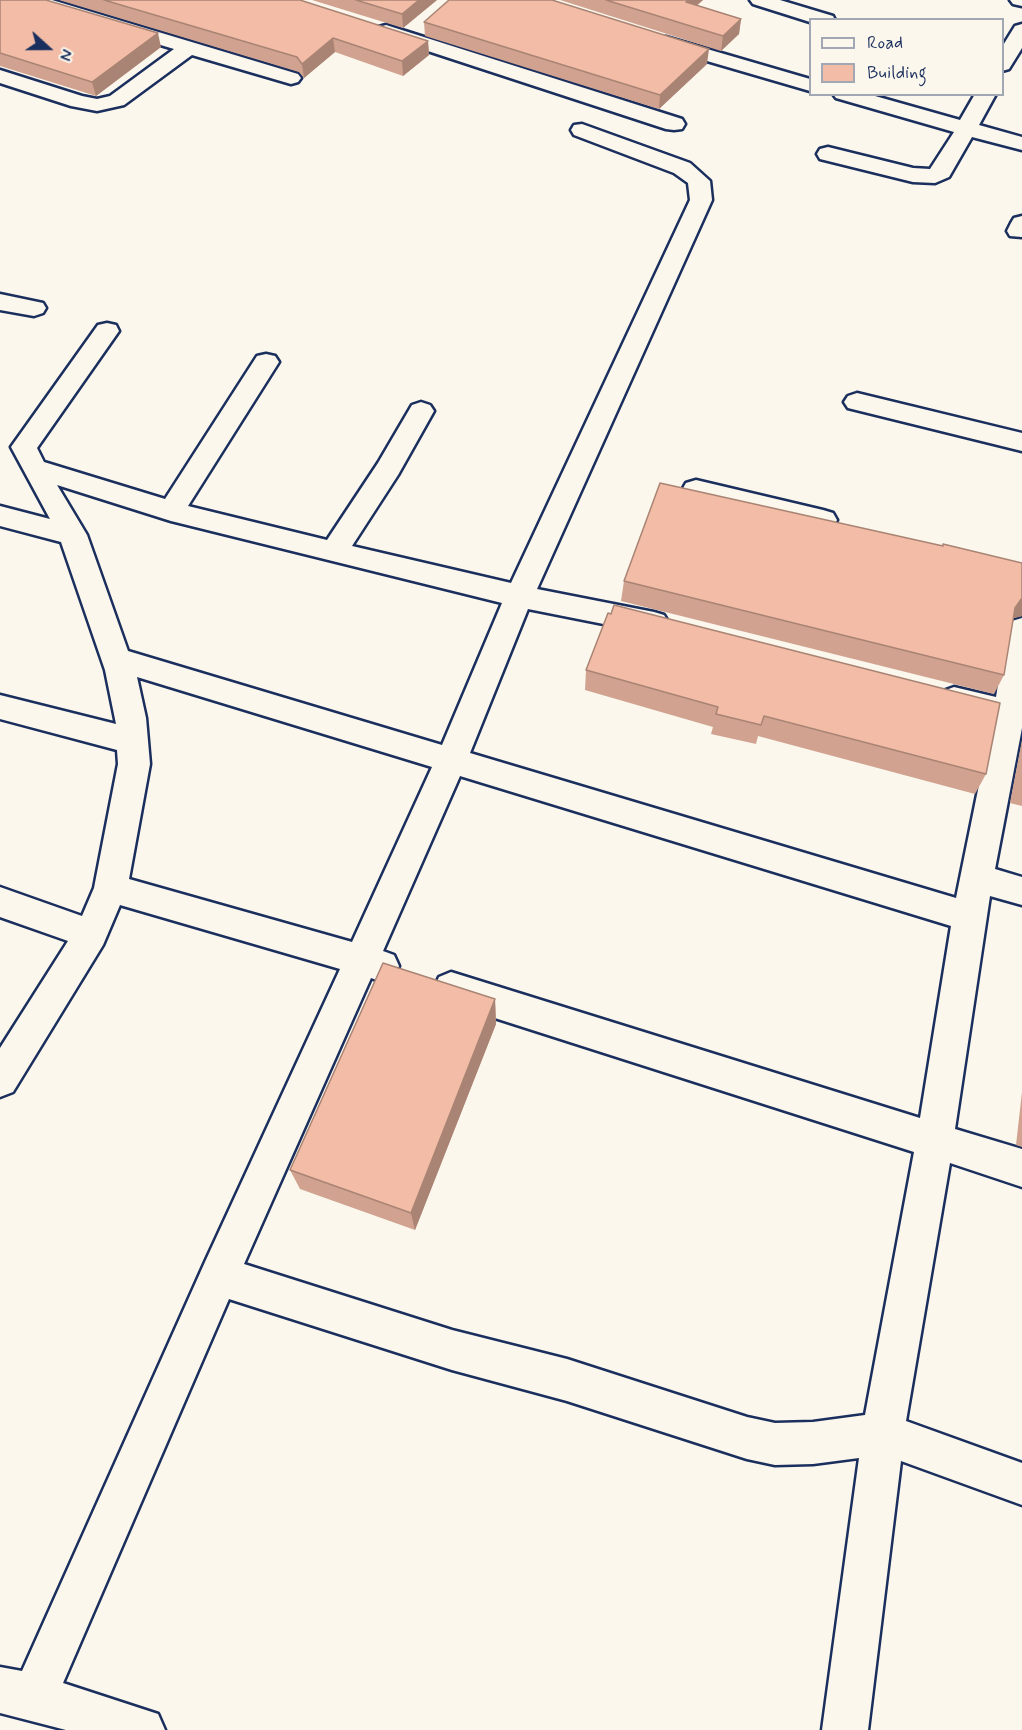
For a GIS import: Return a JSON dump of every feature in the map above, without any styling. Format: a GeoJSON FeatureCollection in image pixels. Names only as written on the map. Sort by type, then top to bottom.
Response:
{"type":"FeatureCollection","features":[{"type":"Feature","properties":{"kind":"street"},"geometry":{"type":"LineString","coordinates":[[31,0],[291,78]]}},
{"type":"Feature","properties":{"kind":"street"},"geometry":{"type":"LineString","coordinates":[[760,0],[819,18]]}},
{"type":"Feature","properties":{"kind":"street"},"geometry":{"type":"LineString","coordinates":[[407,38],[426,23]]}},
{"type":"Feature","properties":{"kind":"street"},"geometry":{"type":"LineString","coordinates":[[362,24],[674,124]]}},
{"type":"Feature","properties":{"kind":"street"},"geometry":{"type":"LineString","coordinates":[[1004,62],[1022,30]]}},
{"type":"Feature","properties":{"kind":"street"},"geometry":{"type":"LineString","coordinates":[[643,36],[809,85]]}},
{"type":"Feature","properties":{"kind":"street"},"geometry":{"type":"LineString","coordinates":[[0,76],[78,102],[97,105],[117,100],[190,47]]}},
{"type":"Feature","properties":{"kind":"street"},"geometry":{"type":"LineString","coordinates":[[1004,66],[1022,70]]}},
{"type":"Feature","properties":{"kind":"street"},"geometry":{"type":"LineString","coordinates":[[850,96],[1022,144]]}},
{"type":"Feature","properties":{"kind":"street"},"geometry":{"type":"LineString","coordinates":[[828,153],[913,175],[935,176],[941,172],[985,96]]}},
{"type":"Feature","properties":{"kind":"street"},"geometry":{"type":"LineString","coordinates":[[142,1730],[17,1693],[219,1276],[452,759],[519,596],[701,200],[699,181],[682,168],[582,130]]}},
{"type":"Feature","properties":{"kind":"street"},"geometry":{"type":"LineString","coordinates":[[0,302],[34,308]]}},
{"type":"Feature","properties":{"kind":"street"},"geometry":{"type":"LineString","coordinates":[[0,1080],[91,934],[111,888],[134,764],[131,718],[116,659],[73,535],[24,447],[107,331]]}},
{"type":"Feature","properties":{"kind":"street"},"geometry":{"type":"LineString","coordinates":[[171,511],[266,362]]}},
{"type":"Feature","properties":{"kind":"street"},"geometry":{"type":"LineString","coordinates":[[857,402],[1022,442]]}},
{"type":"Feature","properties":{"kind":"street"},"geometry":{"type":"LineString","coordinates":[[334,552],[389,468],[421,411]]}},
{"type":"Feature","properties":{"kind":"street"},"geometry":{"type":"LineString","coordinates":[[34,468],[171,511],[334,552],[519,596],[620,614],[678,629]]}},
{"type":"Feature","properties":{"kind":"street"},"geometry":{"type":"LineString","coordinates":[[696,490],[848,526]]}},
{"type":"Feature","properties":{"kind":"street"},"geometry":{"type":"LineString","coordinates":[[0,516],[73,535]]}},
{"type":"Feature","properties":{"kind":"street"},"geometry":{"type":"LineString","coordinates":[[845,1730],[883,1434],[935,1140],[969,917],[1016,715],[1022,629]]}},
{"type":"Feature","properties":{"kind":"street"},"geometry":{"type":"LineString","coordinates":[[116,659],[969,917]]}},
{"type":"Feature","properties":{"kind":"street"},"geometry":{"type":"LineString","coordinates":[[929,693],[1016,715]]}},
{"type":"Feature","properties":{"kind":"street"},"geometry":{"type":"LineString","coordinates":[[0,706],[132,741]]}},
{"type":"Feature","properties":{"kind":"street"},"geometry":{"type":"LineString","coordinates":[[977,878],[1022,891]]}},
{"type":"Feature","properties":{"kind":"street"},"geometry":{"type":"LineString","coordinates":[[111,888],[362,960],[1022,1168]]}},
{"type":"Feature","properties":{"kind":"street"},"geometry":{"type":"LineString","coordinates":[[0,902],[91,934]]}},
{"type":"Feature","properties":{"kind":"street"},"geometry":{"type":"LineString","coordinates":[[219,1276],[452,1350],[567,1380],[747,1438],[775,1444],[813,1443],[883,1434],[1022,1485]]}},
{"type":"Feature","properties":{"kind":"building"},"geometry":{"type":"Polygon","coordinates":[[[0,0],[46,0],[158,33],[92,82],[0,53],[0,0]]]}},
{"type":"Feature","properties":{"kind":"building"},"geometry":{"type":"Polygon","coordinates":[[[104,0],[300,0],[428,41],[402,61],[333,38],[302,64],[297,57],[104,0]]]}},
{"type":"Feature","properties":{"kind":"building"},"geometry":{"type":"Polygon","coordinates":[[[356,0],[419,0],[402,14],[356,0]]]}},
{"type":"Feature","properties":{"kind":"building"},"geometry":{"type":"Polygon","coordinates":[[[449,0],[552,0],[709,49],[660,95],[424,22],[449,0]]]}},
{"type":"Feature","properties":{"kind":"building"},"geometry":{"type":"Polygon","coordinates":[[[606,0],[688,0],[686,2],[741,19],[723,36],[606,0]]]}},
{"type":"Feature","properties":{"kind":"building"},"geometry":{"type":"Polygon","coordinates":[[[660,483],[1022,563],[1022,598],[1015,608],[1004,675],[624,581],[660,483]]]}},
{"type":"Feature","properties":{"kind":"building"},"geometry":{"type":"Polygon","coordinates":[[[614,605],[1000,703],[986,774],[764,716],[761,725],[716,714],[718,707],[586,670],[608,613],[611,614],[614,605]]]}},
{"type":"Feature","properties":{"kind":"building"},"geometry":{"type":"Polygon","coordinates":[[[383,963],[495,999],[411,1213],[290,1170],[383,963]]]}}]}
